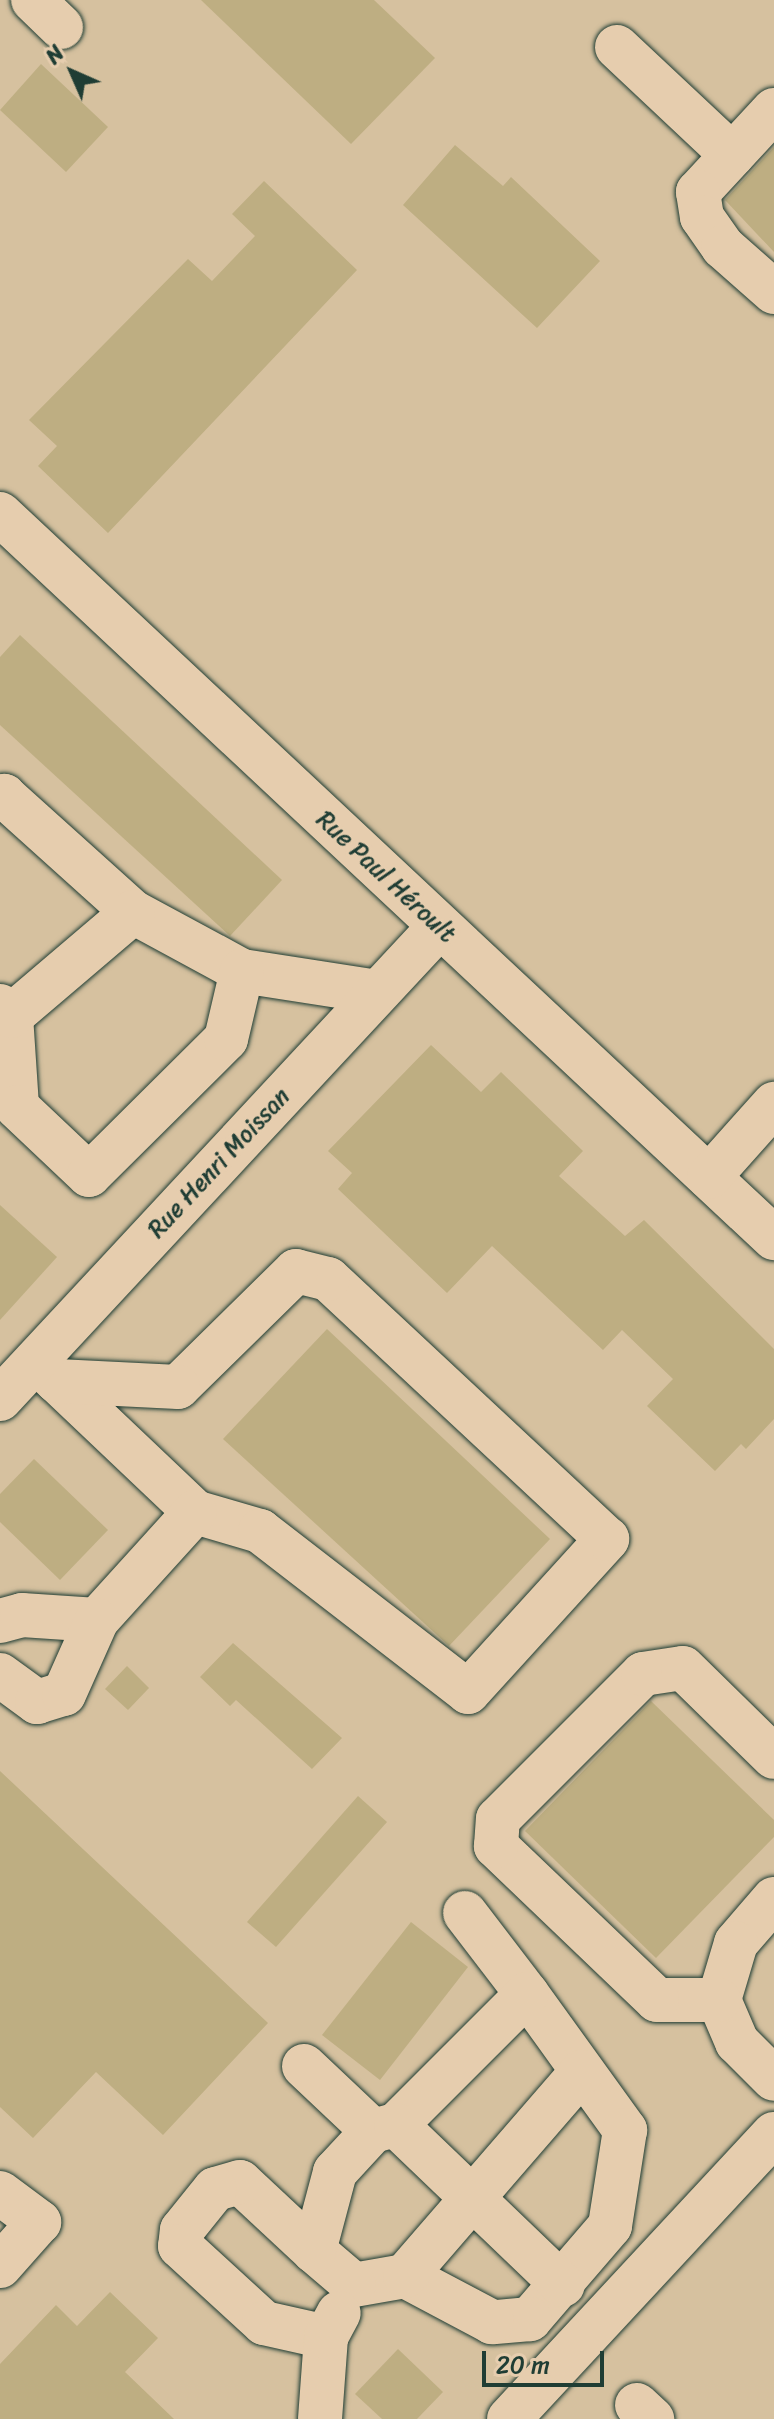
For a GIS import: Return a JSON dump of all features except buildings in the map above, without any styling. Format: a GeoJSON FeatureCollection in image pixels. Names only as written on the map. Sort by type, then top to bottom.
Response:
{"type":"FeatureCollection","features":[{"type":"Feature","properties":{"kind":"street"},"geometry":{"type":"LineString","coordinates":[[617,47],[732,155]]}},
{"type":"Feature","properties":{"kind":"street"},"geometry":{"type":"LineString","coordinates":[[774,110],[698,192],[702,217],[723,247],[774,292]]}},
{"type":"Feature","properties":{"kind":"street","name":"Rue Paul Héroult"},"geometry":{"type":"LineString","coordinates":[[0,514],[774,1238]]}},
{"type":"Feature","properties":{"kind":"street"},"geometry":{"type":"LineString","coordinates":[[0,800],[4,796],[133,912],[242,971],[377,992]]}},
{"type":"Feature","properties":{"kind":"street"},"geometry":{"type":"LineString","coordinates":[[133,912],[5,1011],[17,1107],[89,1175],[226,1039],[242,971]]}},
{"type":"Feature","properties":{"kind":"street","name":"Rue Henri Moissan"},"geometry":{"type":"LineString","coordinates":[[0,1399],[46,1371],[377,992],[439,927]]}},
{"type":"Feature","properties":{"kind":"street"},"geometry":{"type":"LineString","coordinates":[[709,1177],[774,1104]]}},
{"type":"Feature","properties":{"kind":"street"},"geometry":{"type":"LineString","coordinates":[[296,1271],[328,1279],[607,1539],[468,1692],[260,1531],[195,1512],[46,1371],[178,1387],[296,1271]]}},
{"type":"Feature","properties":{"kind":"street"},"geometry":{"type":"LineString","coordinates":[[0,1675],[37,1702],[64,1694],[97,1620],[195,1512]]}},
{"type":"Feature","properties":{"kind":"street"},"geometry":{"type":"LineString","coordinates":[[0,1621],[22,1615],[97,1620]]}},
{"type":"Feature","properties":{"kind":"street"},"geometry":{"type":"LineString","coordinates":[[719,2000],[657,2000],[496,1846],[498,1819],[643,1674],[683,1668],[774,1757]]}},
{"type":"Feature","properties":{"kind":"street"},"geometry":{"type":"LineString","coordinates":[[774,1899],[736,1943],[719,2000],[737,2042],[774,2079]]}},
{"type":"Feature","properties":{"kind":"street"},"geometry":{"type":"LineString","coordinates":[[354,2285],[405,2276],[492,2322],[530,2319],[563,2285],[610,2226],[625,2130],[465,1913]]}},
{"type":"Feature","properties":{"kind":"street"},"geometry":{"type":"LineString","coordinates":[[314,2251],[335,2172],[527,1994]]}},
{"type":"Feature","properties":{"kind":"street"},"geometry":{"type":"LineString","coordinates":[[304,2066],[471,2198],[563,2285]]}},
{"type":"Feature","properties":{"kind":"street"},"geometry":{"type":"LineString","coordinates":[[405,2276],[582,2072]]}},
{"type":"Feature","properties":{"kind":"street"},"geometry":{"type":"LineString","coordinates":[[520,2415],[774,2134]]}},
{"type":"Feature","properties":{"kind":"street"},"geometry":{"type":"LineString","coordinates":[[326,2337],[264,2323],[180,2246],[182,2230],[215,2189],[240,2182],[354,2285]]}},
{"type":"Feature","properties":{"kind":"street"},"geometry":{"type":"LineString","coordinates":[[0,2193],[39,2222],[0,2266]]}},
{"type":"Feature","properties":{"kind":"street"},"geometry":{"type":"LineString","coordinates":[[320,2419],[326,2337],[354,2285]]}},
{"type":"Feature","properties":{"kind":"shaded area"},"geometry":{"type":"Polygon","coordinates":[[[0,0],[774,0],[774,2419],[0,2419],[0,0]]]}}]}
